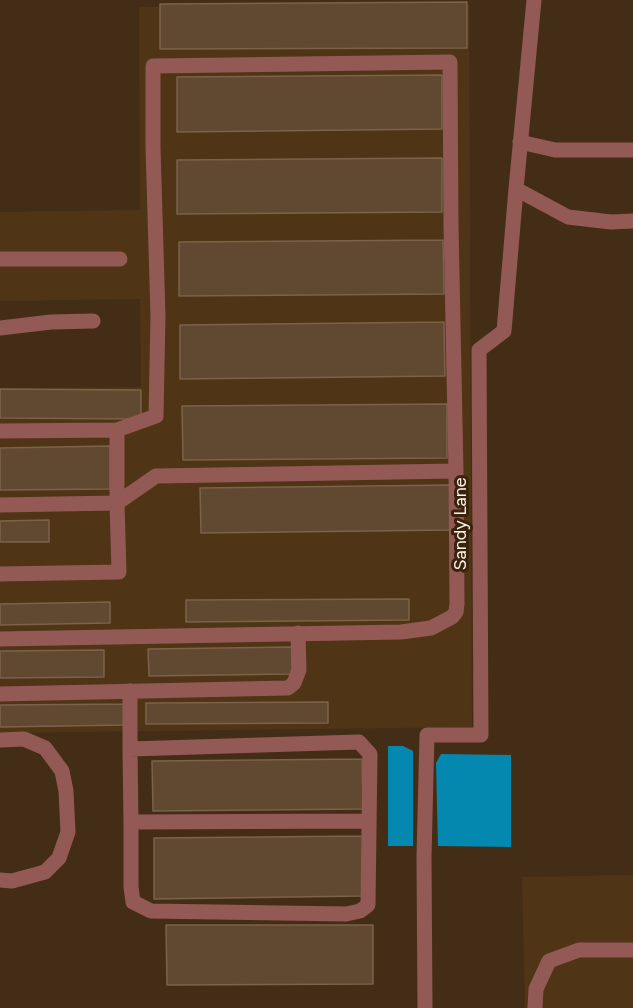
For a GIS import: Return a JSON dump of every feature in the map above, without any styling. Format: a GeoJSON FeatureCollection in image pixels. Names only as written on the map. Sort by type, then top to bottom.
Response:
{"type":"FeatureCollection","features":[{"type":"Feature","properties":{"kind":"street","name":"Sandy Lane"},"geometry":{"type":"LineString","coordinates":[[425,1008],[424,857],[427,735],[481,735],[479,350],[504,330],[534,0]]}},
{"type":"Feature","properties":{"kind":"street"},"geometry":{"type":"LineString","coordinates":[[0,431],[117,430],[156,416],[158,316],[153,66],[450,62],[456,612],[452,617],[431,628],[400,632],[0,639]]}},
{"type":"Feature","properties":{"kind":"street"},"geometry":{"type":"LineString","coordinates":[[520,142],[555,150],[633,150]]}},
{"type":"Feature","properties":{"kind":"street"},"geometry":{"type":"LineString","coordinates":[[516,189],[568,217],[611,222],[633,221]]}},
{"type":"Feature","properties":{"kind":"street"},"geometry":{"type":"LineString","coordinates":[[0,259],[120,259]]}},
{"type":"Feature","properties":{"kind":"street"},"geometry":{"type":"LineString","coordinates":[[0,328],[51,322],[93,321]]}},
{"type":"Feature","properties":{"kind":"street"},"geometry":{"type":"LineString","coordinates":[[0,574],[119,572],[117,430]]}},
{"type":"Feature","properties":{"kind":"street"},"geometry":{"type":"LineString","coordinates":[[0,505],[117,503],[156,476],[456,471]]}},
{"type":"Feature","properties":{"kind":"street"},"geometry":{"type":"LineString","coordinates":[[0,694],[288,688],[294,683],[299,670],[298,633]]}},
{"type":"Feature","properties":{"kind":"street"},"geometry":{"type":"LineString","coordinates":[[130,691],[130,749],[131,822],[131,887],[133,902],[151,911],[346,914],[360,911],[368,905],[370,754],[359,742],[130,749]]}},
{"type":"Feature","properties":{"kind":"street"},"geometry":{"type":"LineString","coordinates":[[0,740],[24,739],[45,748],[62,771],[66,791],[68,832],[59,858],[45,872],[12,881],[0,880]]}},
{"type":"Feature","properties":{"kind":"street"},"geometry":{"type":"LineString","coordinates":[[131,822],[369,821]]}},
{"type":"Feature","properties":{"kind":"street"},"geometry":{"type":"LineString","coordinates":[[535,1008],[536,989],[549,961],[579,950],[633,950]]}},
{"type":"Feature","properties":{"kind":"shaded area"},"geometry":{"type":"Polygon","coordinates":[[[469,5],[472,727],[0,733],[0,389],[141,387],[140,299],[0,301],[0,212],[140,210],[139,7],[469,5]]]}},
{"type":"Feature","properties":{"kind":"shaded area"},"geometry":{"type":"Polygon","coordinates":[[[633,875],[633,1008],[525,1008],[522,877],[633,875]]]}},
{"type":"Feature","properties":{"kind":"water"},"geometry":{"type":"Polygon","coordinates":[[[388,746],[403,746],[413,751],[413,846],[388,846],[388,746]]]}},
{"type":"Feature","properties":{"kind":"water"},"geometry":{"type":"Polygon","coordinates":[[[441,754],[511,755],[511,847],[438,846],[436,763],[441,754]]]}},
{"type":"Feature","properties":{"kind":"building"},"geometry":{"type":"Polygon","coordinates":[[[467,2],[467,48],[160,49],[160,4],[467,2]]]}},
{"type":"Feature","properties":{"kind":"building"},"geometry":{"type":"Polygon","coordinates":[[[442,75],[442,129],[177,132],[177,77],[442,75]]]}},
{"type":"Feature","properties":{"kind":"building"},"geometry":{"type":"Polygon","coordinates":[[[442,158],[442,212],[177,214],[177,160],[442,158]]]}},
{"type":"Feature","properties":{"kind":"building"},"geometry":{"type":"Polygon","coordinates":[[[443,240],[444,294],[179,296],[179,242],[443,240]]]}},
{"type":"Feature","properties":{"kind":"building"},"geometry":{"type":"Polygon","coordinates":[[[444,322],[445,376],[180,379],[180,325],[444,322]]]}},
{"type":"Feature","properties":{"kind":"building"},"geometry":{"type":"Polygon","coordinates":[[[0,389],[141,390],[141,419],[0,418],[0,389]]]}},
{"type":"Feature","properties":{"kind":"building"},"geometry":{"type":"Polygon","coordinates":[[[447,404],[447,458],[183,460],[182,406],[447,404]]]}},
{"type":"Feature","properties":{"kind":"building"},"geometry":{"type":"Polygon","coordinates":[[[110,446],[110,489],[0,490],[0,448],[110,446]]]}},
{"type":"Feature","properties":{"kind":"building"},"geometry":{"type":"Polygon","coordinates":[[[451,485],[451,530],[201,533],[200,488],[451,485]]]}},
{"type":"Feature","properties":{"kind":"building"},"geometry":{"type":"Polygon","coordinates":[[[49,520],[49,542],[0,542],[0,521],[49,520]]]}},
{"type":"Feature","properties":{"kind":"building"},"geometry":{"type":"Polygon","coordinates":[[[409,599],[409,620],[186,622],[186,600],[409,599]]]}},
{"type":"Feature","properties":{"kind":"building"},"geometry":{"type":"Polygon","coordinates":[[[110,602],[110,623],[0,625],[0,604],[110,602]]]}},
{"type":"Feature","properties":{"kind":"building"},"geometry":{"type":"Polygon","coordinates":[[[292,647],[292,674],[149,676],[148,649],[292,647]]]}},
{"type":"Feature","properties":{"kind":"building"},"geometry":{"type":"Polygon","coordinates":[[[104,650],[104,677],[0,678],[0,651],[104,650]]]}},
{"type":"Feature","properties":{"kind":"building"},"geometry":{"type":"Polygon","coordinates":[[[328,702],[328,723],[146,724],[146,703],[328,702]]]}},
{"type":"Feature","properties":{"kind":"building"},"geometry":{"type":"Polygon","coordinates":[[[127,704],[126,725],[0,727],[0,705],[127,704]]]}},
{"type":"Feature","properties":{"kind":"building"},"geometry":{"type":"Polygon","coordinates":[[[362,759],[363,809],[153,811],[152,761],[362,759]]]}},
{"type":"Feature","properties":{"kind":"building"},"geometry":{"type":"Polygon","coordinates":[[[364,836],[362,896],[154,899],[154,838],[364,836]]]}},
{"type":"Feature","properties":{"kind":"building"},"geometry":{"type":"Polygon","coordinates":[[[166,925],[373,925],[373,984],[167,985],[166,925]]]}}]}
